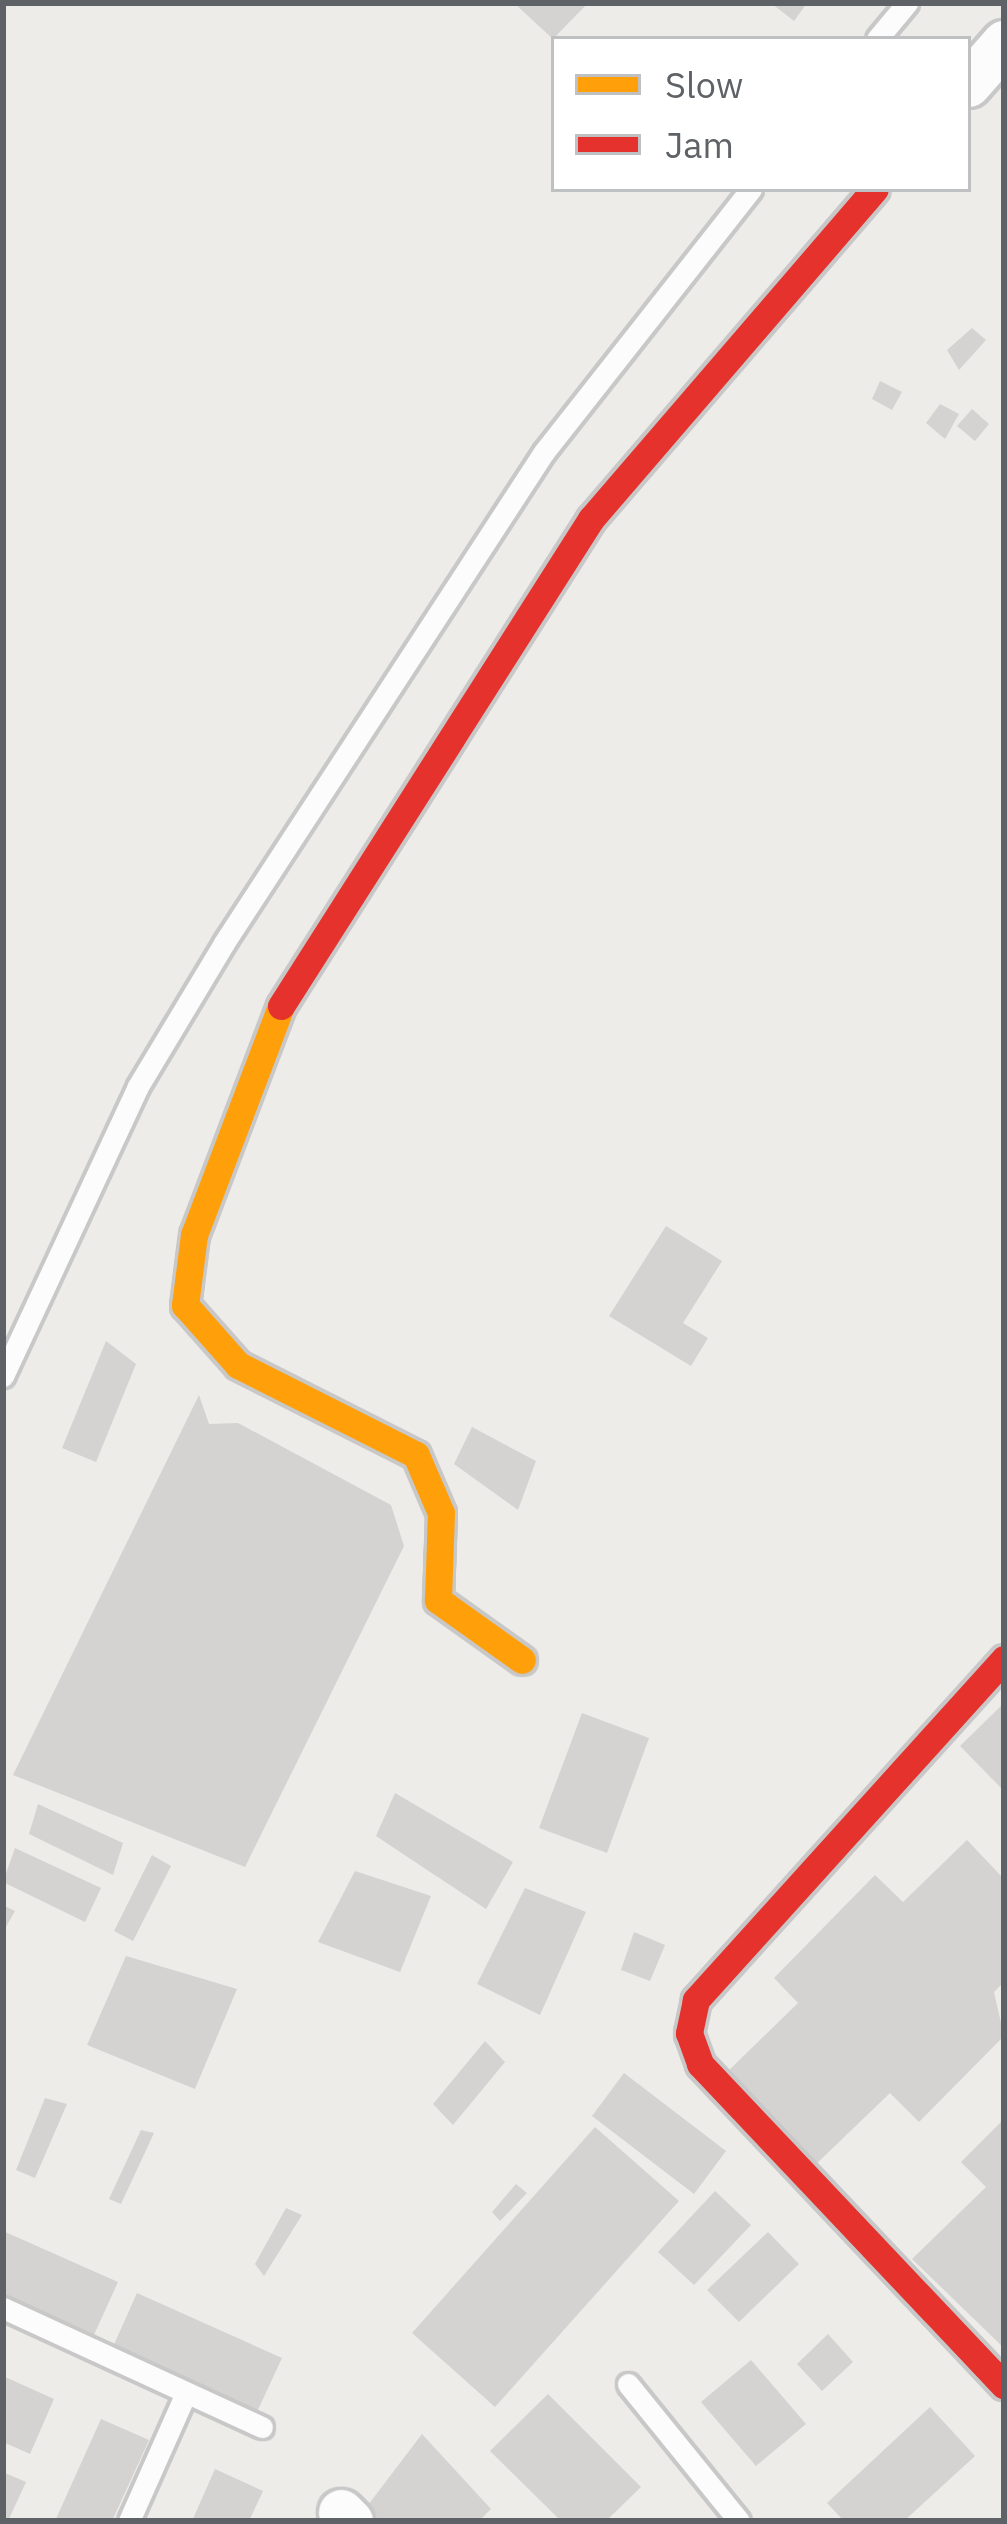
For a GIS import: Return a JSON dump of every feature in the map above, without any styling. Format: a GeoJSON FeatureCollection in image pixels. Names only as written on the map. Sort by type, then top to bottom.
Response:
{"type":"FeatureCollection","features":[{"type":"Feature","properties":{"kind":"street"},"geometry":{"type":"LineString","coordinates":[[971,81],[1004,43]]}},
{"type":"Feature","properties":{"kind":"street"},"geometry":{"type":"LineString","coordinates":[[522,1660],[438,1600],[441,1513],[416,1455],[238,1365],[196,1330],[185,1305],[194,1234],[272,1021],[591,519],[871,192]]}},
{"type":"Feature","properties":{"kind":"street"},"geometry":{"type":"LineString","coordinates":[[1004,1659],[697,2000],[689,2033],[700,2064],[1004,2385]]}},
{"type":"Feature","properties":{"kind":"lane"},"geometry":{"type":"LineString","coordinates":[[880,36],[907,3]]}},
{"type":"Feature","properties":{"kind":"lane"},"geometry":{"type":"LineString","coordinates":[[3,1376],[136,1088],[224,944],[544,452],[750,192]]}},
{"type":"Feature","properties":{"kind":"lane"},"geometry":{"type":"LineString","coordinates":[[3,2308],[262,2427]]}},
{"type":"Feature","properties":{"kind":"lane"},"geometry":{"type":"LineString","coordinates":[[628,2384],[739,2521]]}},
{"type":"Feature","properties":{"kind":"lane"},"geometry":{"type":"LineString","coordinates":[[129,2521],[185,2395]]}},
{"type":"Feature","properties":{"kind":"building"},"geometry":{"type":"Polygon","coordinates":[[[514,3],[588,3],[556,36],[551,37],[514,3]]]}},
{"type":"Feature","properties":{"kind":"building"},"geometry":{"type":"Polygon","coordinates":[[[771,3],[807,3],[794,21],[771,3]]]}},
{"type":"Feature","properties":{"kind":"building"},"geometry":{"type":"Polygon","coordinates":[[[972,328],[986,340],[959,370],[947,350],[972,328]]]}},
{"type":"Feature","properties":{"kind":"building"},"geometry":{"type":"Polygon","coordinates":[[[880,381],[902,392],[892,410],[872,399],[880,381]]]}},
{"type":"Feature","properties":{"kind":"building"},"geometry":{"type":"Polygon","coordinates":[[[940,404],[959,414],[945,439],[926,423],[940,404]]]}},
{"type":"Feature","properties":{"kind":"building"},"geometry":{"type":"Polygon","coordinates":[[[972,409],[989,424],[975,441],[957,426],[972,409]]]}},
{"type":"Feature","properties":{"kind":"building"},"geometry":{"type":"Polygon","coordinates":[[[666,1226],[722,1261],[683,1323],[708,1338],[691,1366],[609,1316],[666,1226]]]}},
{"type":"Feature","properties":{"kind":"building"},"geometry":{"type":"Polygon","coordinates":[[[106,1341],[136,1364],[96,1462],[62,1448],[106,1341]]]}},
{"type":"Feature","properties":{"kind":"building"},"geometry":{"type":"Polygon","coordinates":[[[199,1395],[209,1424],[238,1423],[391,1505],[404,1546],[245,1867],[13,1775],[199,1395]]]}},
{"type":"Feature","properties":{"kind":"building"},"geometry":{"type":"Polygon","coordinates":[[[472,1427],[536,1461],[518,1510],[454,1464],[472,1427]]]}},
{"type":"Feature","properties":{"kind":"building"},"geometry":{"type":"Polygon","coordinates":[[[1004,1703],[1004,1791],[960,1746],[1004,1703]]]}},
{"type":"Feature","properties":{"kind":"building"},"geometry":{"type":"Polygon","coordinates":[[[582,1713],[649,1738],[607,1853],[539,1828],[582,1713]]]}},
{"type":"Feature","properties":{"kind":"building"},"geometry":{"type":"Polygon","coordinates":[[[395,1793],[513,1862],[486,1909],[376,1836],[395,1793]]]}},
{"type":"Feature","properties":{"kind":"building"},"geometry":{"type":"Polygon","coordinates":[[[38,1804],[123,1843],[113,1875],[29,1834],[38,1804]]]}},
{"type":"Feature","properties":{"kind":"building"},"geometry":{"type":"Polygon","coordinates":[[[967,1840],[1004,1879],[1004,1982],[994,1992],[1004,2036],[919,2122],[890,2093],[813,2167],[724,2075],[798,2003],[774,1978],[875,1875],[903,1902],[967,1840]]]}},
{"type":"Feature","properties":{"kind":"building"},"geometry":{"type":"Polygon","coordinates":[[[15,1848],[101,1888],[85,1922],[3,1882],[15,1848]]]}},
{"type":"Feature","properties":{"kind":"building"},"geometry":{"type":"Polygon","coordinates":[[[152,1855],[171,1866],[133,1941],[114,1931],[152,1855]]]}},
{"type":"Feature","properties":{"kind":"building"},"geometry":{"type":"Polygon","coordinates":[[[355,1871],[431,1896],[400,1972],[318,1942],[355,1871]]]}},
{"type":"Feature","properties":{"kind":"building"},"geometry":{"type":"Polygon","coordinates":[[[525,1888],[586,1912],[540,2015],[477,1984],[525,1888]]]}},
{"type":"Feature","properties":{"kind":"building"},"geometry":{"type":"Polygon","coordinates":[[[3,1905],[15,1911],[3,1932],[3,1905]]]}},
{"type":"Feature","properties":{"kind":"building"},"geometry":{"type":"Polygon","coordinates":[[[634,1932],[665,1945],[650,1981],[621,1970],[634,1932]]]}},
{"type":"Feature","properties":{"kind":"building"},"geometry":{"type":"Polygon","coordinates":[[[126,1956],[237,1989],[195,2089],[87,2045],[126,1956]]]}},
{"type":"Feature","properties":{"kind":"building"},"geometry":{"type":"Polygon","coordinates":[[[485,2041],[505,2062],[453,2125],[433,2104],[485,2041]]]}},
{"type":"Feature","properties":{"kind":"building"},"geometry":{"type":"Polygon","coordinates":[[[624,2073],[726,2151],[694,2194],[592,2116],[624,2073]]]}},
{"type":"Feature","properties":{"kind":"building"},"geometry":{"type":"Polygon","coordinates":[[[45,2098],[67,2104],[35,2178],[16,2170],[45,2098]]]}},
{"type":"Feature","properties":{"kind":"building"},"geometry":{"type":"Polygon","coordinates":[[[1004,2119],[1004,2348],[912,2259],[986,2187],[961,2162],[1004,2119]]]}},
{"type":"Feature","properties":{"kind":"building"},"geometry":{"type":"Polygon","coordinates":[[[595,2127],[679,2201],[495,2407],[412,2333],[595,2127]]]}},
{"type":"Feature","properties":{"kind":"building"},"geometry":{"type":"Polygon","coordinates":[[[141,2130],[154,2133],[121,2204],[109,2199],[141,2130]]]}},
{"type":"Feature","properties":{"kind":"building"},"geometry":{"type":"Polygon","coordinates":[[[516,2184],[527,2193],[500,2221],[492,2212],[516,2184]]]}},
{"type":"Feature","properties":{"kind":"building"},"geometry":{"type":"Polygon","coordinates":[[[715,2191],[751,2225],[694,2285],[658,2252],[715,2191]]]}},
{"type":"Feature","properties":{"kind":"building"},"geometry":{"type":"Polygon","coordinates":[[[286,2208],[302,2215],[264,2276],[255,2264],[286,2208]]]}},
{"type":"Feature","properties":{"kind":"building"},"geometry":{"type":"Polygon","coordinates":[[[3,2231],[118,2282],[93,2337],[3,2297],[3,2231]]]}},
{"type":"Feature","properties":{"kind":"building"},"geometry":{"type":"Polygon","coordinates":[[[768,2232],[799,2264],[739,2322],[707,2290],[768,2232]]]}},
{"type":"Feature","properties":{"kind":"building"},"geometry":{"type":"Polygon","coordinates":[[[137,2293],[282,2358],[256,2414],[112,2349],[137,2293]]]}},
{"type":"Feature","properties":{"kind":"building"},"geometry":{"type":"Polygon","coordinates":[[[828,2334],[853,2362],[822,2391],[797,2364],[828,2334]]]}},
{"type":"Feature","properties":{"kind":"building"},"geometry":{"type":"Polygon","coordinates":[[[751,2360],[806,2424],[756,2466],[701,2402],[751,2360]]]}},
{"type":"Feature","properties":{"kind":"building"},"geometry":{"type":"Polygon","coordinates":[[[3,2376],[54,2399],[30,2454],[3,2442],[3,2376]]]}},
{"type":"Feature","properties":{"kind":"building"},"geometry":{"type":"Polygon","coordinates":[[[548,2394],[641,2487],[606,2521],[561,2521],[490,2451],[548,2394]]]}},
{"type":"Feature","properties":{"kind":"building"},"geometry":{"type":"Polygon","coordinates":[[[930,2407],[975,2456],[904,2521],[844,2521],[827,2503],[930,2407]]]}},
{"type":"Feature","properties":{"kind":"building"},"geometry":{"type":"Polygon","coordinates":[[[101,2419],[149,2440],[112,2521],[55,2521],[101,2419]]]}},
{"type":"Feature","properties":{"kind":"building"},"geometry":{"type":"Polygon","coordinates":[[[422,2434],[491,2509],[479,2521],[376,2521],[365,2509],[422,2434]]]}},
{"type":"Feature","properties":{"kind":"building"},"geometry":{"type":"Polygon","coordinates":[[[215,2469],[263,2491],[249,2521],[192,2521],[215,2469]]]}},
{"type":"Feature","properties":{"kind":"building"},"geometry":{"type":"Polygon","coordinates":[[[3,2472],[26,2482],[8,2521],[3,2521],[3,2472]]]}},
{"type":"Feature","properties":{"kind":"traffic: slow"},"geometry":{"type":"LineString","coordinates":[[281,1006],[194,1235],[185,1305],[238,1365],[416,1455],[441,1513],[438,1600],[522,1660]]}},
{"type":"Feature","properties":{"kind":"traffic: jam"},"geometry":{"type":"LineString","coordinates":[[281,1006],[591,519],[872,192]]}},
{"type":"Feature","properties":{"kind":"traffic: jam"},"geometry":{"type":"LineString","coordinates":[[1004,1659],[696,2000],[689,2033],[700,2064],[1004,2385]]}}]}
